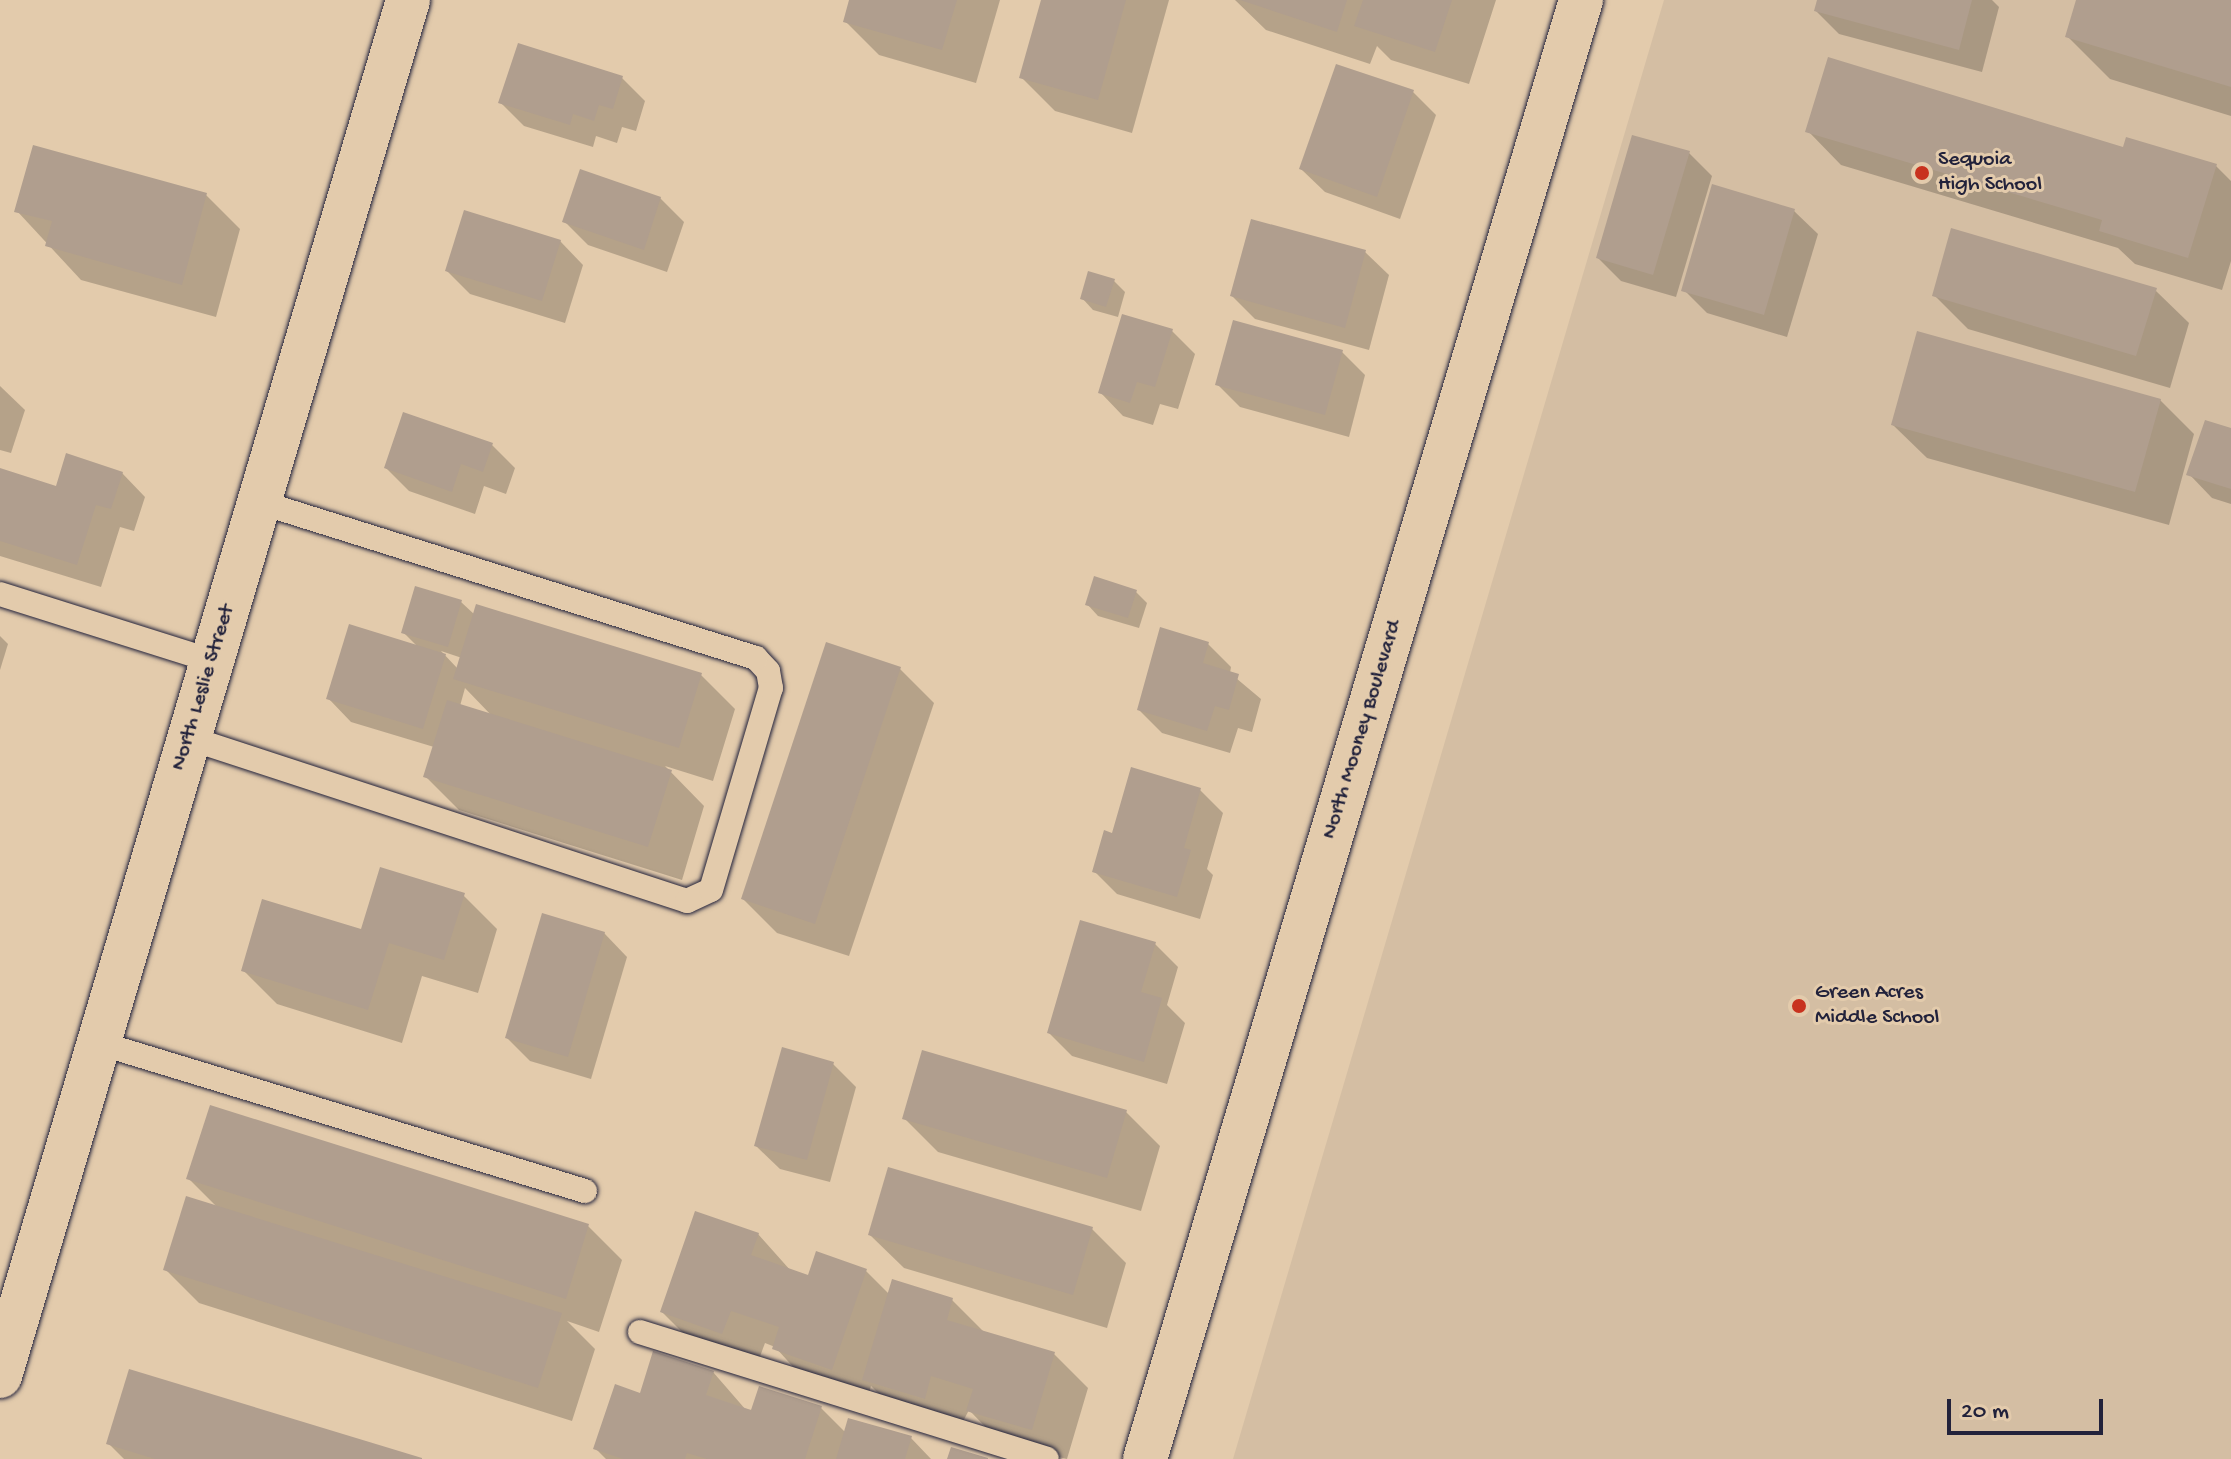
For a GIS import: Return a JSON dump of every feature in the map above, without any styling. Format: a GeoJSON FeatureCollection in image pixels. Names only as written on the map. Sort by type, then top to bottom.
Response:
{"type":"FeatureCollection","features":[{"type":"Feature","properties":{"kind":"street","name":"North Leslie Street"},"geometry":{"type":"LineString","coordinates":[[0,1376],[14,1276],[99,1043],[408,0]]}},
{"type":"Feature","properties":{"kind":"street","name":"North Mooney Boulevard"},"geometry":{"type":"LineString","coordinates":[[1145,1459],[1581,0]]}},
{"type":"Feature","properties":{"kind":"lane"},"geometry":{"type":"LineString","coordinates":[[189,738],[687,901],[711,890],[771,688],[768,671],[756,658],[259,502]]}},
{"type":"Feature","properties":{"kind":"lane"},"geometry":{"type":"LineString","coordinates":[[0,594],[212,661]]}},
{"type":"Feature","properties":{"kind":"lane"},"geometry":{"type":"LineString","coordinates":[[99,1043],[585,1191]]}},
{"type":"Feature","properties":{"kind":"lane"},"geometry":{"type":"LineString","coordinates":[[640,1332],[1047,1459]]}},
{"type":"Feature","properties":{"kind":"shaded area","name":"Green Acres Middle School"},"geometry":{"type":"Polygon","coordinates":[[[1664,0],[2231,0],[2231,1459],[1233,1459],[1664,0]]]}},
{"type":"Feature","properties":{"kind":"building"},"geometry":{"type":"Polygon","coordinates":[[[849,0],[957,0],[942,50],[843,22],[849,0]]]}},
{"type":"Feature","properties":{"kind":"building"},"geometry":{"type":"Polygon","coordinates":[[[1041,0],[1126,0],[1098,100],[1019,78],[1041,0]]]}},
{"type":"Feature","properties":{"kind":"building"},"geometry":{"type":"Polygon","coordinates":[[[1240,0],[1347,0],[1337,32],[1240,0]]]}},
{"type":"Feature","properties":{"kind":"building"},"geometry":{"type":"Polygon","coordinates":[[[1363,0],[1452,0],[1435,52],[1354,26],[1363,0]]]}},
{"type":"Feature","properties":{"kind":"building"},"geometry":{"type":"Polygon","coordinates":[[[1817,0],[1972,0],[1959,50],[1814,11],[1817,0]]]}},
{"type":"Feature","properties":{"kind":"building"},"geometry":{"type":"Polygon","coordinates":[[[2076,0],[2231,0],[2231,87],[2065,37],[2076,0]]]}},
{"type":"Feature","properties":{"kind":"building"},"geometry":{"type":"Polygon","coordinates":[[[518,43],[623,76],[613,109],[599,105],[594,121],[573,114],[570,125],[498,103],[518,43]]]}},
{"type":"Feature","properties":{"kind":"building"},"geometry":{"type":"Polygon","coordinates":[[[1828,57],[2123,147],[2126,137],[2217,164],[2188,258],[2099,231],[2102,220],[1805,132],[1828,57]]]}},
{"type":"Feature","properties":{"kind":"building"},"geometry":{"type":"Polygon","coordinates":[[[1336,64],[1414,90],[1377,197],[1299,169],[1336,64]]]}},
{"type":"Feature","properties":{"kind":"building"},"geometry":{"type":"Polygon","coordinates":[[[1632,135],[1690,151],[1653,275],[1596,258],[1632,135]]]}},
{"type":"Feature","properties":{"kind":"building"},"geometry":{"type":"Polygon","coordinates":[[[33,145],[207,193],[182,285],[45,246],[52,221],[14,212],[33,145]]]}},
{"type":"Feature","properties":{"kind":"building"},"geometry":{"type":"Polygon","coordinates":[[[580,169],[661,197],[644,250],[562,222],[580,169]]]}},
{"type":"Feature","properties":{"kind":"building"},"geometry":{"type":"Polygon","coordinates":[[[1712,184],[1795,209],[1764,315],[1681,291],[1712,184]]]}},
{"type":"Feature","properties":{"kind":"building"},"geometry":{"type":"Polygon","coordinates":[[[464,210],[561,240],[542,301],[445,271],[464,210]]]}},
{"type":"Feature","properties":{"kind":"building"},"geometry":{"type":"Polygon","coordinates":[[[1251,219],[1366,250],[1345,328],[1230,296],[1251,219]]]}},
{"type":"Feature","properties":{"kind":"building"},"geometry":{"type":"Polygon","coordinates":[[[1951,228],[2157,288],[2136,356],[1932,296],[1951,228]]]}},
{"type":"Feature","properties":{"kind":"building"},"geometry":{"type":"Polygon","coordinates":[[[1088,271],[1115,279],[1106,307],[1080,299],[1088,271]]]}},
{"type":"Feature","properties":{"kind":"building"},"geometry":{"type":"Polygon","coordinates":[[[1122,314],[1173,329],[1155,387],[1137,382],[1130,403],[1098,393],[1122,314]]]}},
{"type":"Feature","properties":{"kind":"building"},"geometry":{"type":"Polygon","coordinates":[[[1233,320],[1343,350],[1325,415],[1215,385],[1233,320]]]}},
{"type":"Feature","properties":{"kind":"building"},"geometry":{"type":"Polygon","coordinates":[[[1917,331],[2161,399],[2135,492],[1891,425],[1917,331]]]}},
{"type":"Feature","properties":{"kind":"building"},"geometry":{"type":"Polygon","coordinates":[[[403,412],[493,443],[483,472],[461,464],[452,492],[384,468],[403,412]]]}},
{"type":"Feature","properties":{"kind":"building"},"geometry":{"type":"Polygon","coordinates":[[[2205,420],[2231,428],[2231,489],[2186,475],[2205,420]]]}},
{"type":"Feature","properties":{"kind":"building"},"geometry":{"type":"Polygon","coordinates":[[[66,453],[123,472],[111,509],[96,505],[77,565],[0,541],[0,468],[56,486],[66,453]]]}},
{"type":"Feature","properties":{"kind":"building"},"geometry":{"type":"Polygon","coordinates":[[[1094,576],[1137,590],[1128,618],[1085,605],[1094,576]]]}},
{"type":"Feature","properties":{"kind":"building"},"geometry":{"type":"Polygon","coordinates":[[[415,586],[462,600],[448,647],[401,633],[415,586]]]}},
{"type":"Feature","properties":{"kind":"building"},"geometry":{"type":"Polygon","coordinates":[[[476,604],[702,673],[679,748],[453,679],[476,604]]]}},
{"type":"Feature","properties":{"kind":"building"},"geometry":{"type":"Polygon","coordinates":[[[349,624],[446,654],[423,729],[326,699],[349,624]]]}},
{"type":"Feature","properties":{"kind":"building"},"geometry":{"type":"Polygon","coordinates":[[[1160,627],[1209,642],[1203,663],[1239,674],[1229,710],[1215,706],[1207,731],[1137,710],[1160,627]]]}},
{"type":"Feature","properties":{"kind":"building"},"geometry":{"type":"Polygon","coordinates":[[[826,642],[901,667],[815,924],[741,899],[826,642]]]}},
{"type":"Feature","properties":{"kind":"building"},"geometry":{"type":"Polygon","coordinates":[[[447,700],[672,770],[648,847],[423,777],[447,700]]]}},
{"type":"Feature","properties":{"kind":"building"},"geometry":{"type":"Polygon","coordinates":[[[1131,767],[1201,788],[1184,848],[1191,850],[1177,897],[1092,872],[1104,830],[1112,833],[1131,767]]]}},
{"type":"Feature","properties":{"kind":"building"},"geometry":{"type":"Polygon","coordinates":[[[380,867],[465,893],[444,960],[389,943],[368,1010],[241,971],[262,899],[361,929],[380,867]]]}},
{"type":"Feature","properties":{"kind":"building"},"geometry":{"type":"Polygon","coordinates":[[[542,913],[605,932],[568,1057],[505,1038],[542,913]]]}},
{"type":"Feature","properties":{"kind":"building"},"geometry":{"type":"Polygon","coordinates":[[[1080,920],[1156,942],[1141,992],[1162,998],[1144,1062],[1047,1033],[1080,920]]]}},
{"type":"Feature","properties":{"kind":"building"},"geometry":{"type":"Polygon","coordinates":[[[782,1047],[834,1062],[807,1160],[754,1146],[782,1047]]]}},
{"type":"Feature","properties":{"kind":"building"},"geometry":{"type":"Polygon","coordinates":[[[922,1050],[1127,1110],[1107,1178],[902,1119],[922,1050]]]}},
{"type":"Feature","properties":{"kind":"building"},"geometry":{"type":"Polygon","coordinates":[[[210,1105],[589,1224],[566,1299],[186,1179],[210,1105]]]}},
{"type":"Feature","properties":{"kind":"building"},"geometry":{"type":"Polygon","coordinates":[[[888,1167],[1093,1227],[1073,1295],[868,1235],[888,1167]]]}},
{"type":"Feature","properties":{"kind":"building"},"geometry":{"type":"Polygon","coordinates":[[[186,1196],[562,1313],[538,1388],[163,1270],[186,1196]]]}},
{"type":"Feature","properties":{"kind":"building"},"geometry":{"type":"Polygon","coordinates":[[[695,1211],[759,1233],[751,1255],[808,1275],[816,1251],[867,1269],[832,1370],[772,1349],[779,1327],[731,1311],[722,1334],[660,1312],[695,1211]]]}},
{"type":"Feature","properties":{"kind":"building"},"geometry":{"type":"Polygon","coordinates":[[[892,1279],[953,1298],[947,1320],[1055,1352],[1032,1430],[966,1411],[973,1389],[931,1376],[925,1399],[862,1380],[892,1279]]]}},
{"type":"Feature","properties":{"kind":"building"},"geometry":{"type":"Polygon","coordinates":[[[653,1351],[714,1371],[706,1395],[751,1410],[759,1386],[822,1406],[805,1459],[707,1459],[687,1453],[685,1459],[623,1459],[593,1449],[615,1384],[640,1393],[653,1351]]]}},
{"type":"Feature","properties":{"kind":"building"},"geometry":{"type":"Polygon","coordinates":[[[129,1369],[422,1459],[155,1459],[106,1444],[129,1369]]]}},
{"type":"Feature","properties":{"kind":"building"},"geometry":{"type":"Polygon","coordinates":[[[848,1418],[912,1436],[905,1459],[836,1459],[848,1418]]]}},
{"type":"Feature","properties":{"kind":"building"},"geometry":{"type":"Polygon","coordinates":[[[951,1447],[988,1458],[988,1459],[947,1459],[951,1447]]]}},
{"type":"Feature","properties":{"kind":"place","name":"Sequoia High School"},"geometry":{"type":"Point","coordinates":[1922,173]}},
{"type":"Feature","properties":{"kind":"place","name":"Green Acres Middle School"},"geometry":{"type":"Point","coordinates":[1799,1006]}}]}
